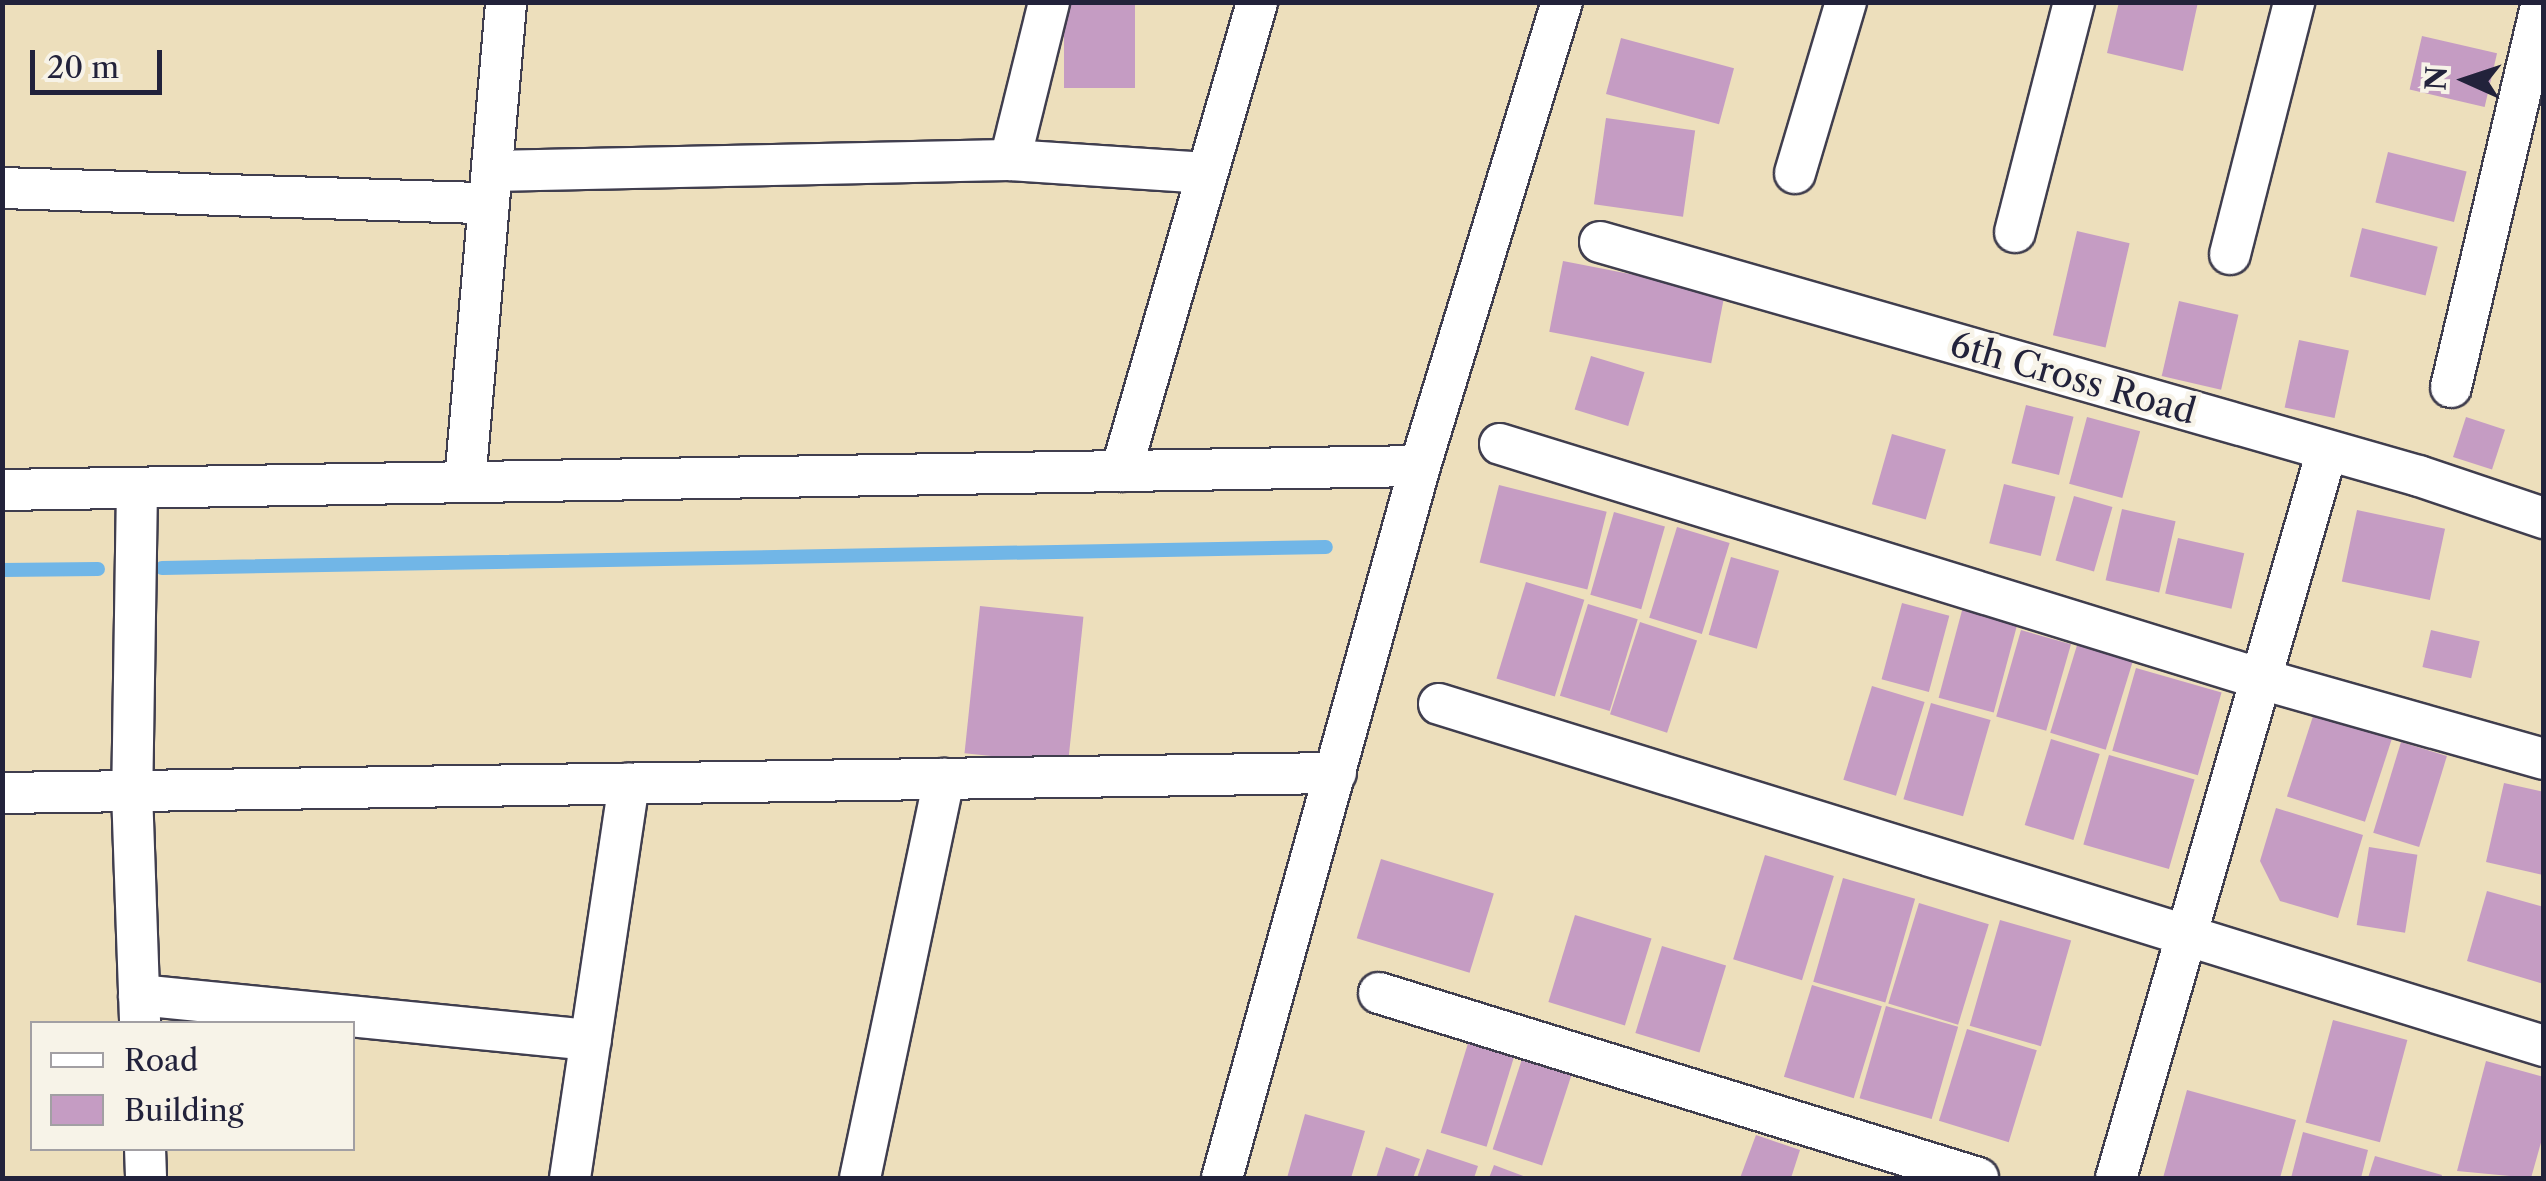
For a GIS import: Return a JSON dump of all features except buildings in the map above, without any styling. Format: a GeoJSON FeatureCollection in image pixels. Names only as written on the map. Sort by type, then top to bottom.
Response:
{"type":"FeatureCollection","features":[{"type":"Feature","properties":{"kind":"street"},"geometry":{"type":"LineString","coordinates":[[465,482],[506,2]]}},
{"type":"Feature","properties":{"kind":"street"},"geometry":{"type":"LineString","coordinates":[[1010,160],[1049,2]]}},
{"type":"Feature","properties":{"kind":"street"},"geometry":{"type":"LineString","coordinates":[[1120,471],[1257,2]]}},
{"type":"Feature","properties":{"kind":"street"},"geometry":{"type":"LineString","coordinates":[[1222,1178],[1420,466],[1562,2]]}},
{"type":"Feature","properties":{"kind":"street"},"geometry":{"type":"LineString","coordinates":[[1795,174],[1846,2]]}},
{"type":"Feature","properties":{"kind":"street"},"geometry":{"type":"LineString","coordinates":[[2015,232],[2074,2]]}},
{"type":"Feature","properties":{"kind":"street"},"geometry":{"type":"LineString","coordinates":[[2230,254],[2294,2]]}},
{"type":"Feature","properties":{"kind":"street"},"geometry":{"type":"LineString","coordinates":[[2451,387],[2542,2]]}},
{"type":"Feature","properties":{"kind":"street"},"geometry":{"type":"LineString","coordinates":[[2,188],[490,187],[1010,160],[1207,173]]}},
{"type":"Feature","properties":{"kind":"street","name":"6th Cross Road"},"geometry":{"type":"LineString","coordinates":[[1600,242],[2326,450],[2544,518]]}},
{"type":"Feature","properties":{"kind":"street"},"geometry":{"type":"LineString","coordinates":[[1500,444],[2261,679],[2544,759]]}},
{"type":"Feature","properties":{"kind":"street"},"geometry":{"type":"LineString","coordinates":[[2116,1178],[2190,937],[2326,450]]}},
{"type":"Feature","properties":{"kind":"street"},"geometry":{"type":"LineString","coordinates":[[2,490],[1420,466]]}},
{"type":"Feature","properties":{"kind":"street"},"geometry":{"type":"LineString","coordinates":[[137,488],[132,791],[140,1009],[315,1021]]}},
{"type":"Feature","properties":{"kind":"street"},"geometry":{"type":"LineString","coordinates":[[1439,704],[2544,1046]]}},
{"type":"Feature","properties":{"kind":"street"},"geometry":{"type":"LineString","coordinates":[[2,793],[1336,773]]}},
{"type":"Feature","properties":{"kind":"street"},"geometry":{"type":"LineString","coordinates":[[860,1178],[944,779]]}},
{"type":"Feature","properties":{"kind":"street"},"geometry":{"type":"LineString","coordinates":[[570,1178],[629,783]]}},
{"type":"Feature","properties":{"kind":"street"},"geometry":{"type":"LineString","coordinates":[[1379,993],[1978,1178]]}},
{"type":"Feature","properties":{"kind":"street"},"geometry":{"type":"LineString","coordinates":[[355,1024],[591,1040]]}},
{"type":"Feature","properties":{"kind":"street"},"geometry":{"type":"LineString","coordinates":[[145,1151],[146,1178]]}},
{"type":"Feature","properties":{"kind":"waterway"},"geometry":{"type":"LineString","coordinates":[[162,568],[1326,547]]}},
{"type":"Feature","properties":{"kind":"waterway"},"geometry":{"type":"LineString","coordinates":[[2,570],[98,569]]}}]}
